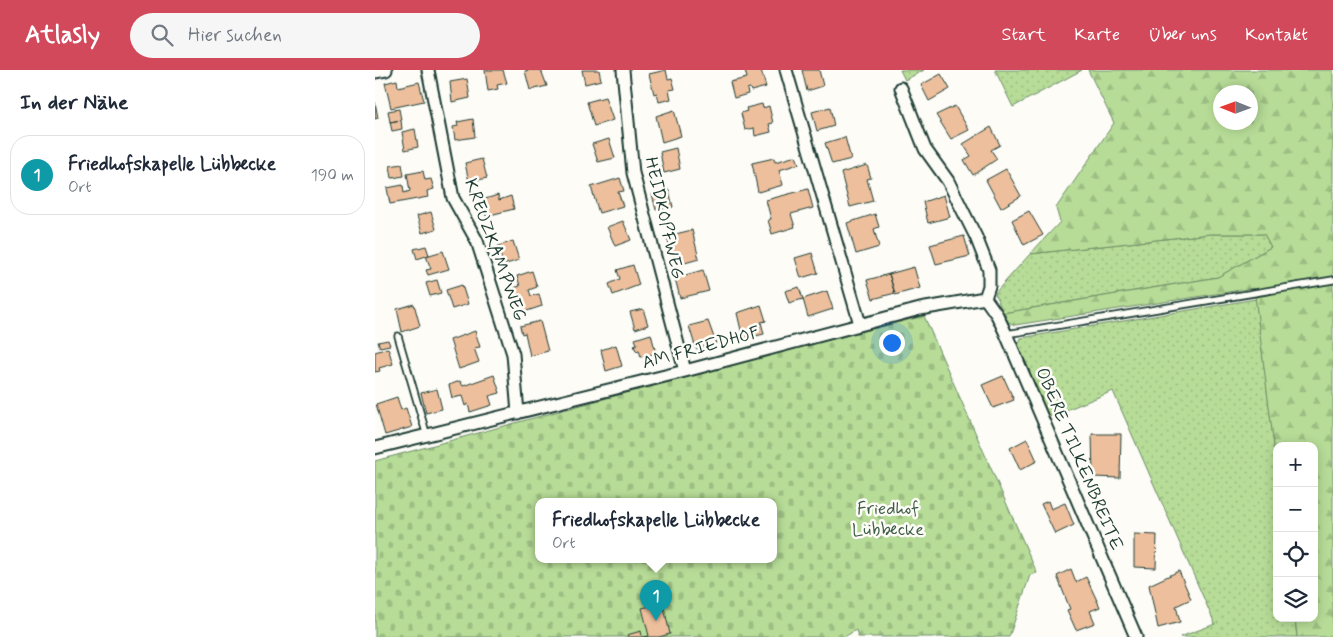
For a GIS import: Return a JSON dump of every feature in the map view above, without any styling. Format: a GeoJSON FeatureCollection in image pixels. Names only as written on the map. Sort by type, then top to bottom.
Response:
{"type":"FeatureCollection","features":[{"type":"Feature","properties":{"kind":"street"},"geometry":{"type":"LineString","coordinates":[[375,72],[386,70]]}},
{"type":"Feature","properties":{"kind":"street","name":"KREUZKAMPWEG"},"geometry":{"type":"LineString","coordinates":[[428,70],[453,198],[477,241],[513,354],[518,413]]}},
{"type":"Feature","properties":{"kind":"street","name":"HEIDKOPFWEG"},"geometry":{"type":"LineString","coordinates":[[623,70],[633,173],[685,371]]}},
{"type":"Feature","properties":{"kind":"street"},"geometry":{"type":"LineString","coordinates":[[786,70],[860,324]]}},
{"type":"Feature","properties":{"kind":"street"},"geometry":{"type":"LineString","coordinates":[[901,88],[925,149],[948,181],[976,236],[989,270],[989,286],[985,298]]}},
{"type":"Feature","properties":{"kind":"street","name":"AM FRIEDHOF"},"geometry":{"type":"LineString","coordinates":[[375,448],[685,371],[920,309],[985,298]]}},
{"type":"Feature","properties":{"kind":"street","name":"OBERE TILKENBREITE"},"geometry":{"type":"LineString","coordinates":[[985,298],[997,315],[1006,334],[1136,637]]}},
{"type":"Feature","properties":{"kind":"lane"},"geometry":{"type":"LineString","coordinates":[[1006,334],[1333,280]]}},
{"type":"Feature","properties":{"kind":"lane"},"geometry":{"type":"LineString","coordinates":[[398,336],[427,436]]}},
{"type":"Feature","properties":{"kind":"green space"},"geometry":{"type":"Polygon","coordinates":[[[900,70],[924,70],[905,80],[900,70]]]}},
{"type":"Feature","properties":{"kind":"green space"},"geometry":{"type":"Polygon","coordinates":[[[995,70],[1082,70],[1013,107],[995,70]]]}},
{"type":"Feature","properties":{"kind":"green space"},"geometry":{"type":"Polygon","coordinates":[[[1088,70],[1333,70],[1333,637],[1297,637],[1295,622],[1318,622],[1318,442],[1273,442],[1254,288],[1015,325],[1008,322],[1003,313],[1218,277],[1271,247],[1264,234],[1210,234],[1030,254],[1060,222],[1056,208],[1114,123],[1088,70]]]}},
{"type":"Feature","properties":{"kind":"green space"},"geometry":{"type":"Polygon","coordinates":[[[1210,234],[1264,234],[1271,247],[1218,277],[1003,313],[995,293],[1030,254],[1210,234]]]}},
{"type":"Feature","properties":{"kind":"green space"},"geometry":{"type":"Polygon","coordinates":[[[1256,299],[1274,442],[1273,622],[1295,622],[1297,637],[1180,637],[1215,624],[1113,391],[1049,417],[1018,346],[1021,338],[1256,299]]]}},
{"type":"Feature","properties":{"kind":"green space","name":"Friedhof Lübbecke"},"geometry":{"type":"Polygon","coordinates":[[[924,316],[1037,573],[1030,575],[1009,637],[858,637],[856,630],[844,637],[375,637],[375,461],[725,366],[924,316]]]}},
{"type":"Feature","properties":{"kind":"building"},"geometry":{"type":"Polygon","coordinates":[[[485,70],[503,70],[507,83],[497,85],[498,89],[488,91],[485,70]]]}},
{"type":"Feature","properties":{"kind":"building"},"geometry":{"type":"Polygon","coordinates":[[[541,70],[547,86],[530,90],[525,71],[541,70]]]}},
{"type":"Feature","properties":{"kind":"building"},"geometry":{"type":"Polygon","coordinates":[[[582,70],[599,70],[601,80],[585,84],[582,70]]]}},
{"type":"Feature","properties":{"kind":"building"},"geometry":{"type":"Polygon","coordinates":[[[666,70],[668,79],[672,78],[675,89],[669,90],[671,99],[659,102],[657,93],[654,94],[649,74],[666,70]]]}},
{"type":"Feature","properties":{"kind":"building"},"geometry":{"type":"Polygon","coordinates":[[[745,70],[761,70],[766,87],[751,91],[750,88],[747,89],[748,94],[734,98],[730,82],[747,78],[745,70]]]}},
{"type":"Feature","properties":{"kind":"building"},"geometry":{"type":"Polygon","coordinates":[[[802,70],[819,70],[823,86],[807,91],[802,70]]]}},
{"type":"Feature","properties":{"kind":"building"},"geometry":{"type":"Polygon","coordinates":[[[941,74],[950,89],[929,101],[921,85],[941,74]]]}},
{"type":"Feature","properties":{"kind":"building"},"geometry":{"type":"Polygon","coordinates":[[[467,79],[470,98],[452,102],[450,82],[467,79]]]}},
{"type":"Feature","properties":{"kind":"building"},"geometry":{"type":"Polygon","coordinates":[[[397,80],[398,87],[419,82],[424,101],[391,108],[385,83],[397,80]]]}},
{"type":"Feature","properties":{"kind":"building"},"geometry":{"type":"Polygon","coordinates":[[[605,97],[613,120],[594,126],[587,102],[605,97]]]}},
{"type":"Feature","properties":{"kind":"building"},"geometry":{"type":"Polygon","coordinates":[[[375,102],[378,118],[375,119],[375,102]]]}},
{"type":"Feature","properties":{"kind":"building"},"geometry":{"type":"Polygon","coordinates":[[[762,104],[763,108],[769,106],[773,123],[769,124],[771,132],[755,136],[754,128],[745,130],[741,113],[747,111],[746,108],[762,104]]]}},
{"type":"Feature","properties":{"kind":"building"},"geometry":{"type":"Polygon","coordinates":[[[955,106],[969,130],[951,139],[936,115],[955,106]]]}},
{"type":"Feature","properties":{"kind":"building"},"geometry":{"type":"Polygon","coordinates":[[[830,107],[834,126],[817,131],[812,112],[830,107]]]}},
{"type":"Feature","properties":{"kind":"building"},"geometry":{"type":"Polygon","coordinates":[[[399,109],[401,120],[390,122],[388,111],[399,109]]]}},
{"type":"Feature","properties":{"kind":"building"},"geometry":{"type":"Polygon","coordinates":[[[674,110],[681,136],[662,142],[656,116],[674,110]]]}},
{"type":"Feature","properties":{"kind":"building"},"geometry":{"type":"Polygon","coordinates":[[[473,119],[475,137],[455,140],[453,127],[458,126],[457,122],[473,119]]]}},
{"type":"Feature","properties":{"kind":"building"},"geometry":{"type":"Polygon","coordinates":[[[401,120],[402,129],[392,131],[390,122],[401,120]]]}},
{"type":"Feature","properties":{"kind":"building"},"geometry":{"type":"Polygon","coordinates":[[[991,127],[1000,145],[991,150],[997,159],[973,175],[964,160],[971,156],[963,144],[991,127]]]}},
{"type":"Feature","properties":{"kind":"building"},"geometry":{"type":"Polygon","coordinates":[[[415,129],[418,147],[405,150],[402,132],[415,129]]]}},
{"type":"Feature","properties":{"kind":"building"},"geometry":{"type":"Polygon","coordinates":[[[845,137],[851,159],[832,164],[825,143],[845,137]]]}},
{"type":"Feature","properties":{"kind":"building"},"geometry":{"type":"Polygon","coordinates":[[[609,139],[615,158],[598,162],[592,144],[609,139]]]}},
{"type":"Feature","properties":{"kind":"building"},"geometry":{"type":"Polygon","coordinates":[[[676,148],[680,169],[664,173],[660,152],[676,148]]]}},
{"type":"Feature","properties":{"kind":"building"},"geometry":{"type":"Polygon","coordinates":[[[796,156],[799,164],[779,170],[783,185],[758,192],[752,163],[774,158],[775,162],[796,156]]]}},
{"type":"Feature","properties":{"kind":"building"},"geometry":{"type":"Polygon","coordinates":[[[482,159],[487,178],[469,182],[465,163],[482,159]]]}},
{"type":"Feature","properties":{"kind":"building"},"geometry":{"type":"Polygon","coordinates":[[[402,164],[404,176],[392,178],[390,166],[402,164]]]}},
{"type":"Feature","properties":{"kind":"building"},"geometry":{"type":"Polygon","coordinates":[[[867,165],[871,178],[867,179],[873,201],[850,207],[841,173],[867,165]]]}},
{"type":"Feature","properties":{"kind":"building"},"geometry":{"type":"Polygon","coordinates":[[[1006,169],[1021,196],[1001,208],[986,180],[1006,169]]]}},
{"type":"Feature","properties":{"kind":"building"},"geometry":{"type":"Polygon","coordinates":[[[423,171],[425,180],[431,179],[434,189],[427,191],[428,197],[390,204],[387,188],[403,185],[404,193],[410,191],[407,174],[423,171]]]}},
{"type":"Feature","properties":{"kind":"building"},"geometry":{"type":"Polygon","coordinates":[[[620,178],[624,191],[618,192],[623,206],[599,213],[591,187],[620,178]]]}},
{"type":"Feature","properties":{"kind":"building"},"geometry":{"type":"Polygon","coordinates":[[[808,189],[813,208],[791,214],[795,227],[772,234],[768,220],[771,219],[766,200],[808,189]]]}},
{"type":"Feature","properties":{"kind":"building"},"geometry":{"type":"Polygon","coordinates":[[[669,190],[673,207],[656,210],[652,194],[669,190]]]}},
{"type":"Feature","properties":{"kind":"building"},"geometry":{"type":"Polygon","coordinates":[[[498,195],[499,200],[511,196],[514,209],[486,216],[482,200],[498,195]]]}},
{"type":"Feature","properties":{"kind":"building"},"geometry":{"type":"Polygon","coordinates":[[[944,195],[950,217],[928,223],[923,202],[944,195]]]}},
{"type":"Feature","properties":{"kind":"building"},"geometry":{"type":"Polygon","coordinates":[[[1029,211],[1043,235],[1024,245],[1012,220],[1029,211]]]}},
{"type":"Feature","properties":{"kind":"building"},"geometry":{"type":"Polygon","coordinates":[[[431,212],[436,229],[422,233],[417,216],[431,212]]]}},
{"type":"Feature","properties":{"kind":"building"},"geometry":{"type":"Polygon","coordinates":[[[875,214],[879,227],[874,229],[879,247],[856,254],[847,223],[875,214]]]}},
{"type":"Feature","properties":{"kind":"building"},"geometry":{"type":"Polygon","coordinates":[[[623,221],[631,240],[615,246],[607,227],[623,221]]]}},
{"type":"Feature","properties":{"kind":"building"},"geometry":{"type":"Polygon","coordinates":[[[692,230],[699,259],[674,266],[667,236],[692,230]]]}},
{"type":"Feature","properties":{"kind":"building"},"geometry":{"type":"Polygon","coordinates":[[[964,236],[970,256],[936,264],[930,245],[964,236]]]}},
{"type":"Feature","properties":{"kind":"building"},"geometry":{"type":"Polygon","coordinates":[[[513,241],[519,260],[503,265],[498,246],[513,241]]]}},
{"type":"Feature","properties":{"kind":"building"},"geometry":{"type":"Polygon","coordinates":[[[426,246],[429,255],[417,259],[414,249],[426,246]]]}},
{"type":"Feature","properties":{"kind":"building"},"geometry":{"type":"Polygon","coordinates":[[[443,251],[449,269],[428,275],[426,270],[431,269],[426,256],[443,251]]]}},
{"type":"Feature","properties":{"kind":"building"},"geometry":{"type":"Polygon","coordinates":[[[812,253],[818,273],[801,278],[795,258],[812,253]]]}},
{"type":"Feature","properties":{"kind":"building"},"geometry":{"type":"Polygon","coordinates":[[[633,265],[639,285],[613,295],[609,284],[620,279],[617,270],[633,265]]]}},
{"type":"Feature","properties":{"kind":"building"},"geometry":{"type":"Polygon","coordinates":[[[914,267],[920,288],[895,295],[889,274],[914,267]]]}},
{"type":"Feature","properties":{"kind":"building"},"geometry":{"type":"Polygon","coordinates":[[[703,270],[709,291],[680,298],[675,278],[703,270]]]}},
{"type":"Feature","properties":{"kind":"building"},"geometry":{"type":"Polygon","coordinates":[[[532,271],[537,287],[529,290],[531,296],[539,294],[542,306],[518,314],[510,289],[520,286],[517,276],[532,271]]]}},
{"type":"Feature","properties":{"kind":"building"},"geometry":{"type":"Polygon","coordinates":[[[889,274],[895,293],[873,299],[867,280],[889,274]]]}},
{"type":"Feature","properties":{"kind":"building"},"geometry":{"type":"Polygon","coordinates":[[[437,280],[441,293],[430,296],[426,283],[437,280]]]}},
{"type":"Feature","properties":{"kind":"building"},"geometry":{"type":"Polygon","coordinates":[[[462,285],[468,304],[452,309],[446,290],[462,285]]]}},
{"type":"Feature","properties":{"kind":"building"},"geometry":{"type":"Polygon","coordinates":[[[799,287],[803,299],[789,303],[785,291],[799,287]]]}},
{"type":"Feature","properties":{"kind":"building"},"geometry":{"type":"Polygon","coordinates":[[[827,291],[833,309],[808,317],[803,299],[827,291]]]}},
{"type":"Feature","properties":{"kind":"building"},"geometry":{"type":"Polygon","coordinates":[[[414,304],[420,326],[402,332],[397,309],[414,304]]]}},
{"type":"Feature","properties":{"kind":"building"},"geometry":{"type":"Polygon","coordinates":[[[761,305],[766,321],[761,322],[764,334],[743,339],[737,313],[761,305]]]}},
{"type":"Feature","properties":{"kind":"building"},"geometry":{"type":"Polygon","coordinates":[[[643,309],[648,325],[635,329],[630,312],[643,309]]]}},
{"type":"Feature","properties":{"kind":"building"},"geometry":{"type":"Polygon","coordinates":[[[540,321],[548,351],[530,356],[525,333],[522,334],[520,326],[540,321]]]}},
{"type":"Feature","properties":{"kind":"building"},"geometry":{"type":"Polygon","coordinates":[[[708,321],[716,343],[696,349],[689,326],[708,321]]]}},
{"type":"Feature","properties":{"kind":"building"},"geometry":{"type":"Polygon","coordinates":[[[475,331],[480,347],[474,348],[479,362],[459,369],[450,340],[475,331]]]}},
{"type":"Feature","properties":{"kind":"building"},"geometry":{"type":"Polygon","coordinates":[[[651,334],[656,353],[641,357],[639,350],[636,351],[634,345],[637,344],[635,339],[651,334]]]}},
{"type":"Feature","properties":{"kind":"building"},"geometry":{"type":"Polygon","coordinates":[[[388,340],[390,345],[380,347],[378,342],[388,340]]]}},
{"type":"Feature","properties":{"kind":"building"},"geometry":{"type":"Polygon","coordinates":[[[616,345],[622,366],[606,371],[601,350],[616,345]]]}},
{"type":"Feature","properties":{"kind":"building"},"geometry":{"type":"Polygon","coordinates":[[[388,348],[393,364],[379,368],[380,371],[375,372],[375,352],[388,348]]]}},
{"type":"Feature","properties":{"kind":"building"},"geometry":{"type":"Polygon","coordinates":[[[494,375],[500,393],[489,396],[492,405],[470,412],[468,404],[465,406],[462,396],[452,398],[449,385],[460,381],[463,386],[494,375]]]}},
{"type":"Feature","properties":{"kind":"building"},"geometry":{"type":"Polygon","coordinates":[[[1003,376],[1014,400],[993,408],[982,385],[1003,376]]]}},
{"type":"Feature","properties":{"kind":"building"},"geometry":{"type":"Polygon","coordinates":[[[437,389],[442,409],[426,413],[421,393],[437,389]]]}},
{"type":"Feature","properties":{"kind":"building"},"geometry":{"type":"Polygon","coordinates":[[[397,397],[401,410],[406,408],[412,427],[385,435],[376,404],[397,397]]]}},
{"type":"Feature","properties":{"kind":"building"},"geometry":{"type":"Polygon","coordinates":[[[1092,434],[1121,434],[1120,478],[1093,477],[1092,434]]]}},
{"type":"Feature","properties":{"kind":"building"},"geometry":{"type":"Polygon","coordinates":[[[1027,439],[1037,461],[1020,470],[1010,448],[1027,439]]]}},
{"type":"Feature","properties":{"kind":"building"},"geometry":{"type":"Polygon","coordinates":[[[1048,501],[1051,509],[1065,503],[1074,525],[1055,534],[1041,504],[1048,501]]]}},
{"type":"Feature","properties":{"kind":"building"},"geometry":{"type":"Polygon","coordinates":[[[1134,534],[1157,535],[1156,568],[1134,567],[1134,534]]]}},
{"type":"Feature","properties":{"kind":"building"},"geometry":{"type":"Polygon","coordinates":[[[1071,569],[1076,582],[1086,577],[1100,607],[1090,611],[1095,623],[1076,630],[1067,610],[1070,609],[1057,576],[1071,569]]]}},
{"type":"Feature","properties":{"kind":"building"},"geometry":{"type":"Polygon","coordinates":[[[1179,571],[1191,599],[1176,606],[1180,622],[1158,628],[1149,585],[1179,571]]]}},
{"type":"Feature","properties":{"kind":"building"},"geometry":{"type":"Polygon","coordinates":[[[663,603],[670,634],[659,637],[643,637],[649,636],[642,608],[663,603]]]}},
{"type":"Feature","properties":{"kind":"building"},"geometry":{"type":"Polygon","coordinates":[[[641,631],[642,637],[628,637],[627,635],[641,631]]]}},
{"type":"Feature","properties":{"kind":"place","name":"Friedhofskapelle Lübbecke"},"geometry":{"type":"Point","coordinates":[656,621]}}]}
